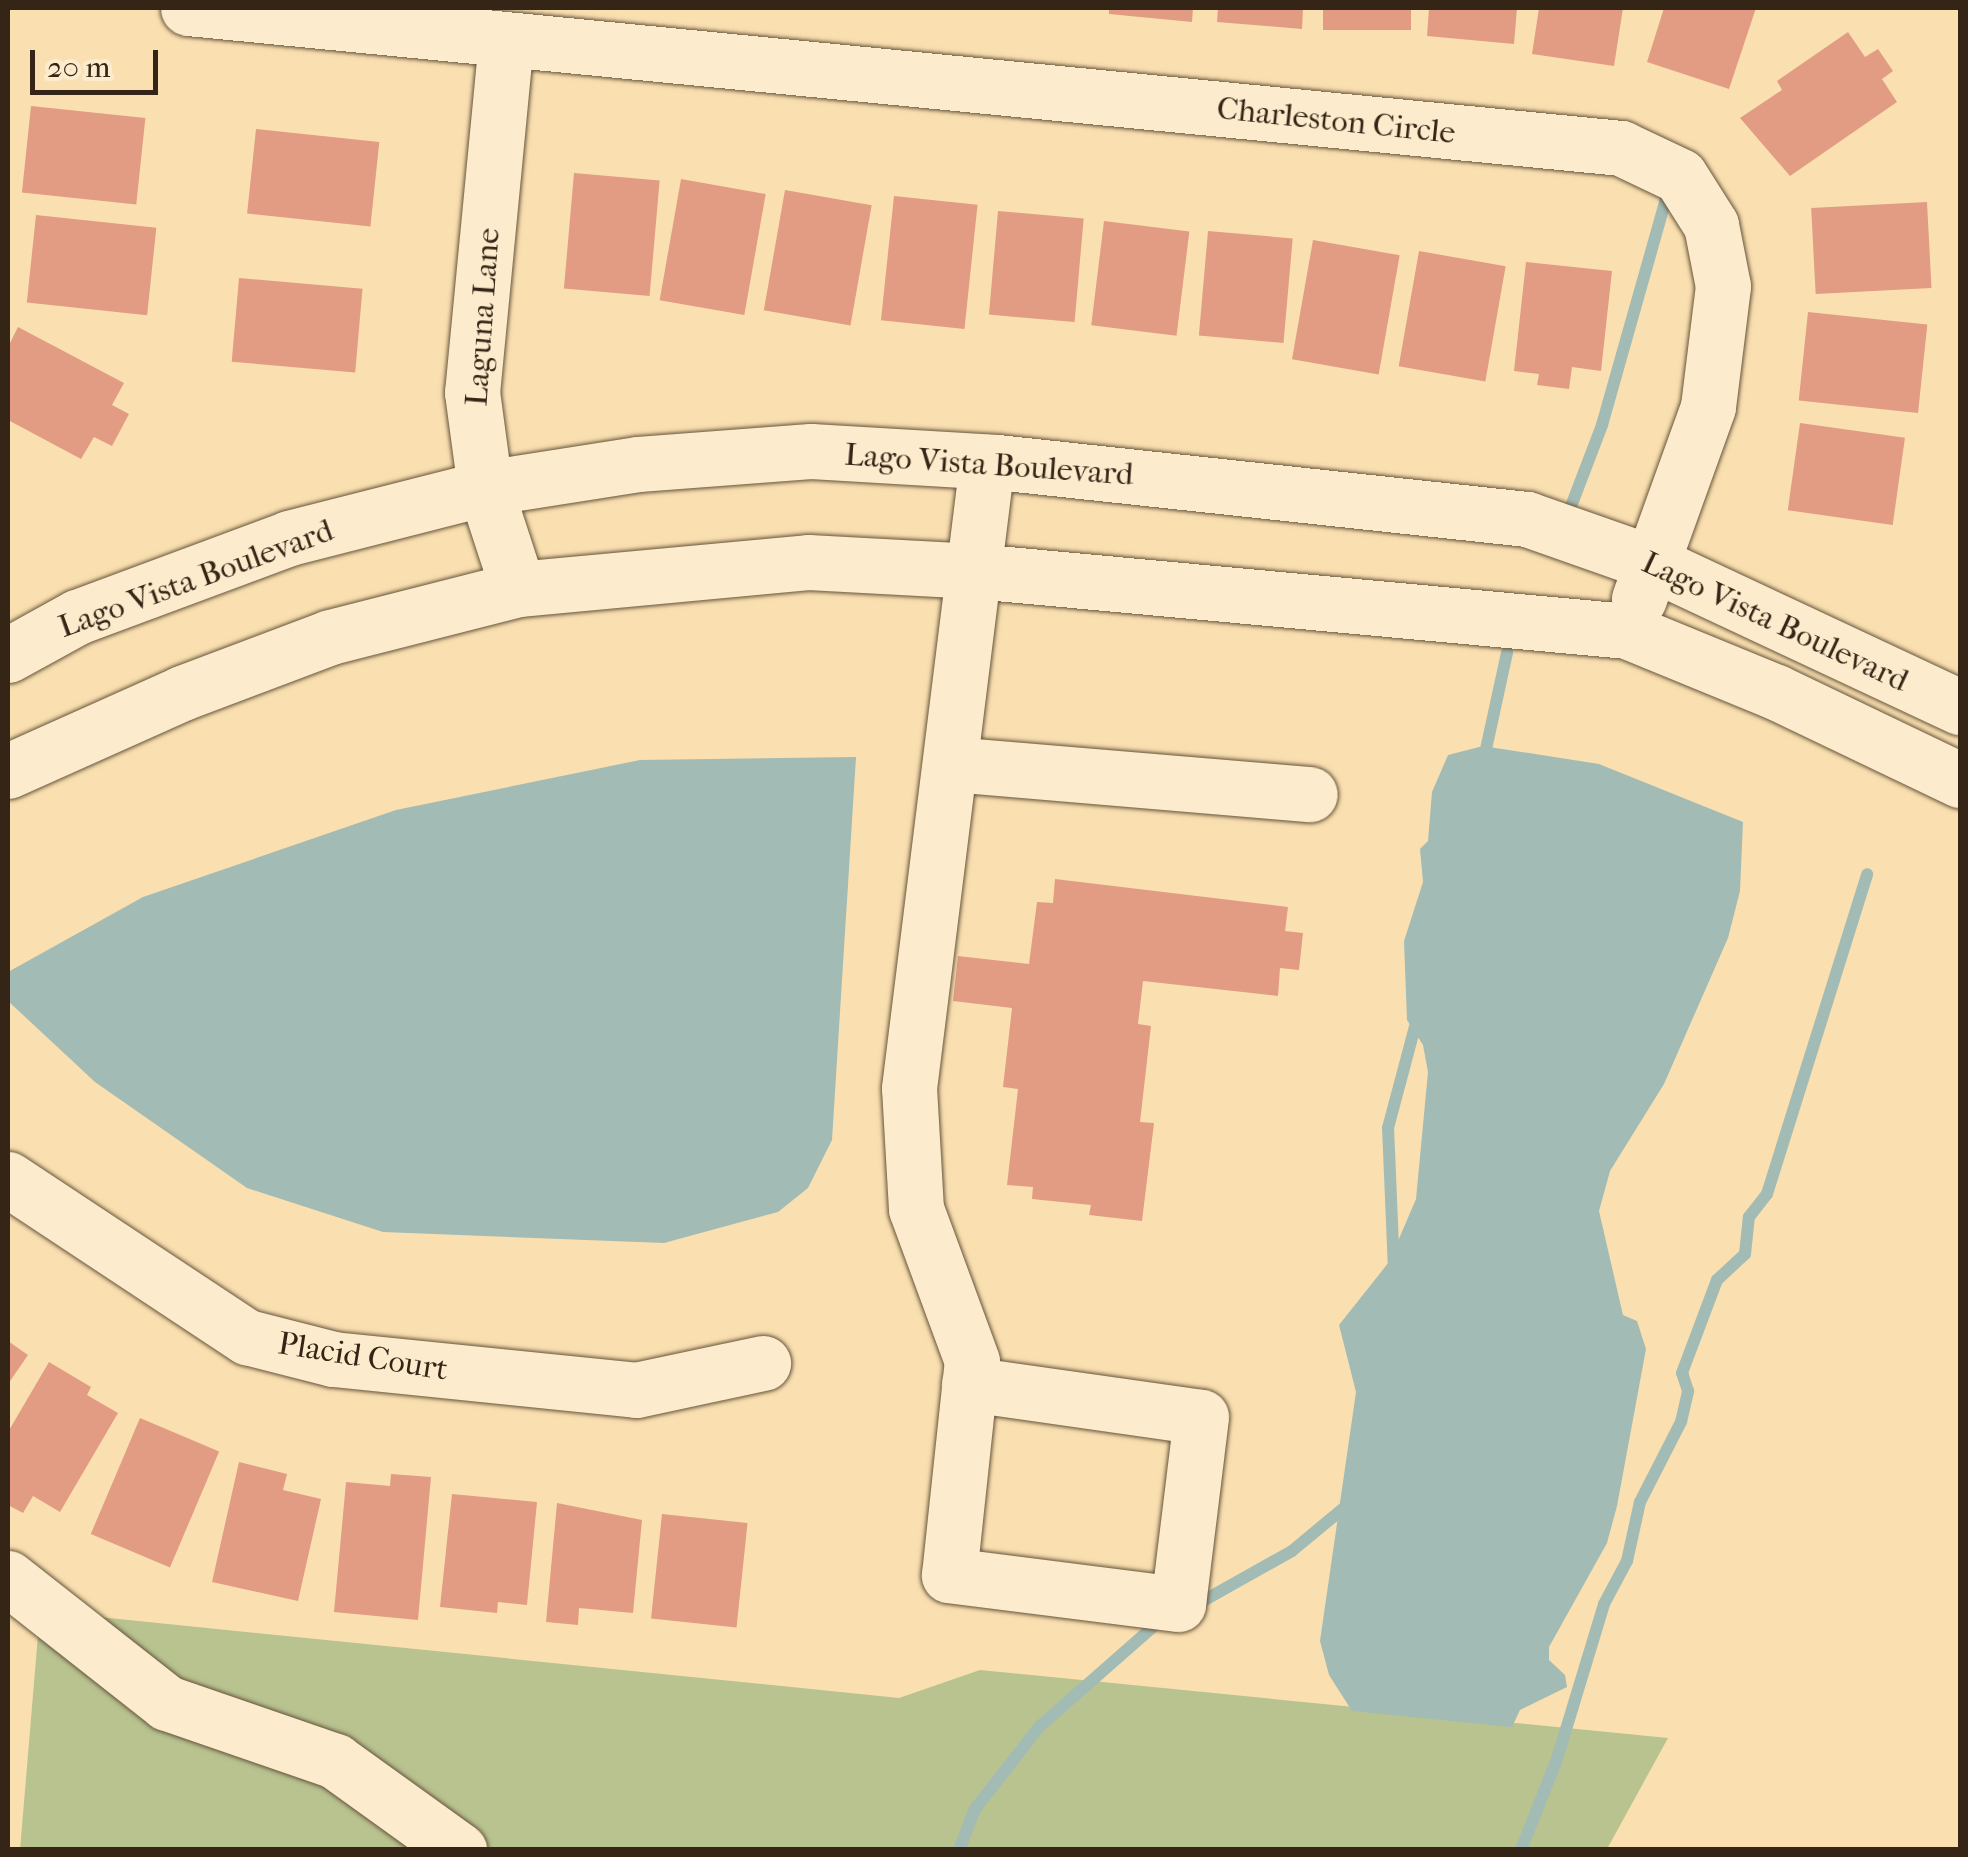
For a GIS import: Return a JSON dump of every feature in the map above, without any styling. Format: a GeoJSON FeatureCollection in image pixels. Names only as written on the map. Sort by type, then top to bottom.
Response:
{"type":"FeatureCollection","features":[{"type":"Feature","properties":{"kind":"street","name":"Charleston Circle"},"geometry":{"type":"LineString","coordinates":[[188,8],[1621,148],[1680,176],[1711,225],[1723,286],[1708,407],[1627,631]]}},
{"type":"Feature","properties":{"kind":"street","name":"Laguna Lane"},"geometry":{"type":"LineString","coordinates":[[506,40],[472,392],[486,488],[518,589]]}},
{"type":"Feature","properties":{"kind":"street","name":"Lago Vista Boulevard"},"geometry":{"type":"LineString","coordinates":[[8,655],[77,618],[289,538],[486,488],[638,464],[811,451],[987,462],[1527,519],[1652,563],[1960,707]]}},
{"type":"Feature","properties":{"kind":"street"},"geometry":{"type":"LineString","coordinates":[[970,1384],[1200,1417],[1178,1604],[949,1575],[972,1361],[916,1210],[909,1088],[987,462]]}},
{"type":"Feature","properties":{"kind":"street","name":"Lago Vista Boulevard"},"geometry":{"type":"LineString","coordinates":[[8,772],[182,693],[330,637],[518,589],[808,562],[975,571],[1627,631],[1776,692],[1960,780]]}},
{"type":"Feature","properties":{"kind":"street"},"geometry":{"type":"LineString","coordinates":[[950,764],[1310,794]]}},
{"type":"Feature","properties":{"kind":"street","name":"Placid Court"},"geometry":{"type":"LineString","coordinates":[[8,1179],[247,1338],[333,1359],[636,1390],[763,1363]]}},
{"type":"Feature","properties":{"kind":"street"},"geometry":{"type":"LineString","coordinates":[[8,1578],[167,1703],[335,1761],[459,1850]]}},
{"type":"Feature","properties":{"kind":"green space"},"geometry":{"type":"Polygon","coordinates":[[[40,1611],[899,1698],[980,1670],[1668,1738],[1607,1849],[20,1850],[40,1611]]]}},
{"type":"Feature","properties":{"kind":"water"},"geometry":{"type":"Polygon","coordinates":[[[1483,746],[1599,764],[1743,822],[1740,891],[1728,938],[1664,1084],[1610,1171],[1599,1211],[1623,1315],[1637,1321],[1646,1349],[1617,1506],[1607,1543],[1549,1647],[1549,1660],[1565,1675],[1567,1687],[1520,1710],[1512,1727],[1352,1711],[1329,1675],[1320,1641],[1356,1392],[1339,1325],[1389,1262],[1416,1199],[1428,1072],[1423,1045],[1407,1020],[1404,941],[1423,882],[1420,849],[1428,841],[1432,792],[1448,755],[1483,746]]]}},
{"type":"Feature","properties":{"kind":"water"},"geometry":{"type":"Polygon","coordinates":[[[856,757],[832,1140],[808,1188],[778,1212],[664,1243],[383,1232],[247,1188],[95,1082],[8,1001],[8,972],[143,897],[396,810],[640,760],[856,757]]]}},
{"type":"Feature","properties":{"kind":"building"},"geometry":{"type":"Polygon","coordinates":[[[1109,8],[1193,8],[1192,22],[1109,14],[1109,8]]]}},
{"type":"Feature","properties":{"kind":"building"},"geometry":{"type":"Polygon","coordinates":[[[1218,8],[1303,8],[1302,29],[1217,22],[1218,8]]]}},
{"type":"Feature","properties":{"kind":"building"},"geometry":{"type":"Polygon","coordinates":[[[1323,8],[1411,8],[1411,30],[1323,30],[1323,8]]]}},
{"type":"Feature","properties":{"kind":"building"},"geometry":{"type":"Polygon","coordinates":[[[1429,8],[1517,8],[1514,44],[1427,36],[1429,8]]]}},
{"type":"Feature","properties":{"kind":"building"},"geometry":{"type":"Polygon","coordinates":[[[1539,8],[1623,8],[1614,66],[1532,54],[1539,8]]]}},
{"type":"Feature","properties":{"kind":"building"},"geometry":{"type":"Polygon","coordinates":[[[1664,8],[1756,8],[1729,89],[1647,62],[1664,8]]]}},
{"type":"Feature","properties":{"kind":"building"},"geometry":{"type":"Polygon","coordinates":[[[1848,32],[1865,57],[1878,49],[1893,71],[1882,79],[1897,102],[1790,176],[1740,118],[1782,90],[1777,81],[1848,32]]]}},
{"type":"Feature","properties":{"kind":"building"},"geometry":{"type":"Polygon","coordinates":[[[31,106],[145,118],[136,205],[22,193],[31,106]]]}},
{"type":"Feature","properties":{"kind":"building"},"geometry":{"type":"Polygon","coordinates":[[[256,129],[379,142],[370,226],[247,214],[256,129]]]}},
{"type":"Feature","properties":{"kind":"building"},"geometry":{"type":"Polygon","coordinates":[[[574,173],[660,180],[650,296],[564,289],[574,173]]]}},
{"type":"Feature","properties":{"kind":"building"},"geometry":{"type":"Polygon","coordinates":[[[681,179],[766,194],[744,315],[660,300],[681,179]]]}},
{"type":"Feature","properties":{"kind":"building"},"geometry":{"type":"Polygon","coordinates":[[[785,190],[872,205],[850,325],[764,310],[785,190]]]}},
{"type":"Feature","properties":{"kind":"building"},"geometry":{"type":"Polygon","coordinates":[[[894,196],[978,205],[964,329],[881,320],[894,196]]]}},
{"type":"Feature","properties":{"kind":"building"},"geometry":{"type":"Polygon","coordinates":[[[1927,202],[1932,288],[1816,294],[1811,208],[1927,202]]]}},
{"type":"Feature","properties":{"kind":"building"},"geometry":{"type":"Polygon","coordinates":[[[998,211],[1084,218],[1075,322],[989,315],[998,211]]]}},
{"type":"Feature","properties":{"kind":"building"},"geometry":{"type":"Polygon","coordinates":[[[36,215],[156,228],[147,315],[27,303],[36,215]]]}},
{"type":"Feature","properties":{"kind":"building"},"geometry":{"type":"Polygon","coordinates":[[[1104,221],[1189,231],[1177,336],[1091,325],[1104,221]]]}},
{"type":"Feature","properties":{"kind":"building"},"geometry":{"type":"Polygon","coordinates":[[[1208,231],[1293,238],[1284,343],[1199,336],[1208,231]]]}},
{"type":"Feature","properties":{"kind":"building"},"geometry":{"type":"Polygon","coordinates":[[[1313,240],[1400,255],[1379,374],[1292,359],[1313,240]]]}},
{"type":"Feature","properties":{"kind":"building"},"geometry":{"type":"Polygon","coordinates":[[[1419,251],[1506,266],[1485,382],[1399,366],[1419,251]]]}},
{"type":"Feature","properties":{"kind":"building"},"geometry":{"type":"Polygon","coordinates":[[[1526,262],[1612,271],[1601,371],[1572,367],[1569,389],[1537,385],[1539,374],[1514,371],[1526,262]]]}},
{"type":"Feature","properties":{"kind":"building"},"geometry":{"type":"Polygon","coordinates":[[[239,278],[363,289],[355,372],[232,362],[239,278]]]}},
{"type":"Feature","properties":{"kind":"building"},"geometry":{"type":"Polygon","coordinates":[[[1808,312],[1927,325],[1918,413],[1799,401],[1808,312]]]}},
{"type":"Feature","properties":{"kind":"building"},"geometry":{"type":"Polygon","coordinates":[[[18,327],[124,383],[112,405],[129,414],[112,446],[94,437],[81,459],[8,420],[8,347],[18,327]]]}},
{"type":"Feature","properties":{"kind":"building"},"geometry":{"type":"Polygon","coordinates":[[[1800,423],[1905,438],[1893,525],[1788,510],[1800,423]]]}},
{"type":"Feature","properties":{"kind":"building"},"geometry":{"type":"Polygon","coordinates":[[[1055,879],[1288,907],[1285,931],[1303,933],[1299,970],[1280,968],[1278,996],[1143,981],[1138,1024],[1151,1026],[1140,1122],[1154,1123],[1142,1221],[1089,1215],[1091,1205],[1032,1199],[1033,1187],[1007,1185],[1018,1089],[1003,1087],[1012,1008],[953,1001],[958,956],[1029,964],[1037,902],[1053,903],[1055,879]]]}},
{"type":"Feature","properties":{"kind":"building"},"geometry":{"type":"Polygon","coordinates":[[[8,1341],[28,1355],[8,1384],[8,1341]]]}},
{"type":"Feature","properties":{"kind":"building"},"geometry":{"type":"Polygon","coordinates":[[[49,1362],[91,1387],[87,1395],[118,1413],[60,1512],[33,1496],[23,1513],[8,1505],[8,1432],[49,1362]]]}},
{"type":"Feature","properties":{"kind":"building"},"geometry":{"type":"Polygon","coordinates":[[[140,1418],[219,1452],[170,1568],[91,1534],[140,1418]]]}},
{"type":"Feature","properties":{"kind":"building"},"geometry":{"type":"Polygon","coordinates":[[[239,1462],[287,1474],[283,1490],[321,1499],[298,1601],[212,1582],[239,1462]]]}},
{"type":"Feature","properties":{"kind":"building"},"geometry":{"type":"Polygon","coordinates":[[[391,1474],[431,1477],[418,1620],[334,1612],[346,1482],[390,1486],[391,1474]]]}},
{"type":"Feature","properties":{"kind":"building"},"geometry":{"type":"Polygon","coordinates":[[[452,1494],[537,1502],[527,1605],[498,1602],[497,1613],[440,1607],[452,1494]]]}},
{"type":"Feature","properties":{"kind":"building"},"geometry":{"type":"Polygon","coordinates":[[[557,1503],[642,1520],[633,1613],[579,1608],[578,1625],[546,1622],[557,1503]]]}},
{"type":"Feature","properties":{"kind":"building"},"geometry":{"type":"Polygon","coordinates":[[[662,1514],[748,1523],[737,1627],[651,1618],[662,1514]]]}},
{"type":"Feature","properties":{"kind":"waterway"},"geometry":{"type":"LineString","coordinates":[[1570,509],[1602,425],[1668,191]]}},
{"type":"Feature","properties":{"kind":"waterway"},"geometry":{"type":"LineString","coordinates":[[1483,763],[1507,653]]}},
{"type":"Feature","properties":{"kind":"waterway"},"geometry":{"type":"LineString","coordinates":[[1521,1850],[1557,1759],[1604,1604],[1627,1561],[1640,1502],[1681,1422],[1688,1391],[1682,1373],[1717,1280],[1745,1254],[1749,1217],[1767,1194],[1867,874]]}},
{"type":"Feature","properties":{"kind":"waterway"},"geometry":{"type":"LineString","coordinates":[[1394,1270],[1388,1128],[1418,1015]]}},
{"type":"Feature","properties":{"kind":"waterway"},"geometry":{"type":"LineString","coordinates":[[1194,1606],[1292,1551],[1351,1502]]}},
{"type":"Feature","properties":{"kind":"waterway"},"geometry":{"type":"LineString","coordinates":[[959,1850],[975,1809],[1039,1727],[1162,1619]]}}]}
